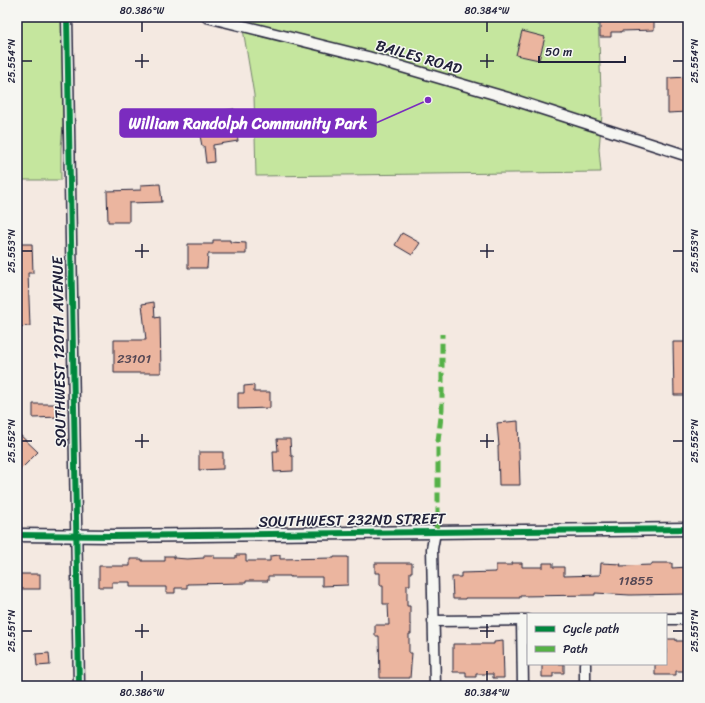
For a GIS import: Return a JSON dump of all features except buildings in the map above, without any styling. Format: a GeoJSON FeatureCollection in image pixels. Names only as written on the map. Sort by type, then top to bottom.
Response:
{"type":"FeatureCollection","features":[{"type":"Feature","properties":{"kind":"street","name":"SOUTHWEST 120TH AVENUE"},"geometry":{"type":"LineString","coordinates":[[67,17],[79,686]]}},
{"type":"Feature","properties":{"kind":"street","name":"BAILES ROAD"},"geometry":{"type":"LineString","coordinates":[[207,17],[375,60],[508,98],[688,156]]}},
{"type":"Feature","properties":{"kind":"street","name":"SOUTHWEST 232ND STREET"},"geometry":{"type":"LineString","coordinates":[[17,535],[113,536],[688,530]]}},
{"type":"Feature","properties":{"kind":"street"},"geometry":{"type":"LineString","coordinates":[[434,686],[432,549],[435,532]]}},
{"type":"Feature","properties":{"kind":"street"},"geometry":{"type":"LineString","coordinates":[[667,619],[688,619]]}},
{"type":"Feature","properties":{"kind":"street"},"geometry":{"type":"LineString","coordinates":[[434,621],[525,620],[522,686]]}},
{"type":"Feature","properties":{"kind":"street"},"geometry":{"type":"LineString","coordinates":[[585,665],[585,686]]}},
{"type":"Feature","properties":{"kind":"green space"},"geometry":{"type":"Polygon","coordinates":[[[17,17],[62,17],[63,125],[61,180],[17,180],[17,17]]]}},
{"type":"Feature","properties":{"kind":"green space"},"geometry":{"type":"Polygon","coordinates":[[[241,17],[598,17],[602,115],[599,149],[601,172],[256,176],[254,95],[241,17]]]}},
{"type":"Feature","properties":{"kind":"marked path"},"geometry":{"type":"LineString","coordinates":[[435,532],[438,522],[438,441],[442,409],[442,334]]}},
{"type":"Feature","properties":{"kind":"cycle path"},"geometry":{"type":"LineString","coordinates":[[67,17],[79,686]]}},
{"type":"Feature","properties":{"kind":"cycle path"},"geometry":{"type":"LineString","coordinates":[[17,535],[113,536],[688,529]]}},
{"type":"Feature","properties":{"kind":"place","name":"William Randolph Community Park"},"geometry":{"type":"Point","coordinates":[428,100]}}]}
